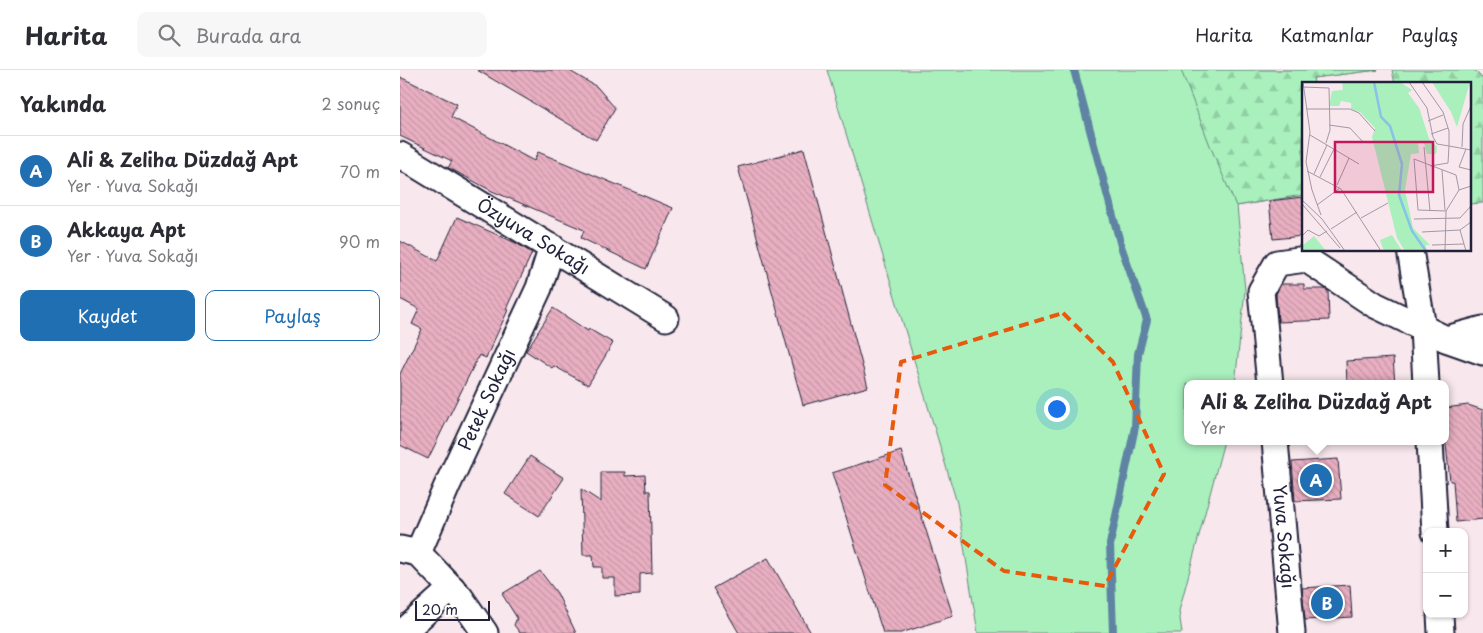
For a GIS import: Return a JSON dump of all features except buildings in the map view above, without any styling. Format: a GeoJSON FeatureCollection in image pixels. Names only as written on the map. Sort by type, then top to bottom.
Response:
{"type":"FeatureCollection","features":[{"type":"Feature","properties":{"kind":"street","name":"Özyuva Sokağı"},"geometry":{"type":"LineString","coordinates":[[400,155],[666,318]]}},
{"type":"Feature","properties":{"kind":"street","name":"Petek Sokağı"},"geometry":{"type":"LineString","coordinates":[[409,551],[447,486],[540,288],[552,247]]}},
{"type":"Feature","properties":{"kind":"street"},"geometry":{"type":"LineString","coordinates":[[1410,251],[1423,328],[1426,380]]}},
{"type":"Feature","properties":{"kind":"street"},"geometry":{"type":"LineString","coordinates":[[1270,380],[1262,291],[1277,263],[1306,259],[1375,305],[1446,339],[1483,352]]}},
{"type":"Feature","properties":{"kind":"street"},"geometry":{"type":"LineString","coordinates":[[1446,339],[1483,329]]}},
{"type":"Feature","properties":{"kind":"street","name":"Yuva Sokağı"},"geometry":{"type":"LineString","coordinates":[[1275,445],[1292,633]]}},
{"type":"Feature","properties":{"kind":"street"},"geometry":{"type":"LineString","coordinates":[[1430,445],[1435,528]]}},
{"type":"Feature","properties":{"kind":"street"},"geometry":{"type":"LineString","coordinates":[[409,551],[452,588],[484,633]]}},
{"type":"Feature","properties":{"kind":"street"},"geometry":{"type":"LineString","coordinates":[[402,633],[452,588]]}},
{"type":"Feature","properties":{"kind":"street"},"geometry":{"type":"LineString","coordinates":[[1440,618],[1441,633]]}},
{"type":"Feature","properties":{"kind":"highlighted area"},"geometry":{"type":"Polygon","coordinates":[[[1063,313],[1113,362],[1164,474],[1105,586],[1004,571],[885,485],[901,362],[1063,313]]]}},
{"type":"Feature","properties":{"kind":"green space"},"geometry":{"type":"Polygon","coordinates":[[[827,70],[1378,70],[1313,78],[1314,82],[1302,82],[1302,195],[1237,206],[1245,290],[1235,380],[1184,380],[1184,445],[1223,445],[1179,611],[1182,633],[978,633],[957,503],[827,70]]]}},
{"type":"Feature","properties":{"kind":"green space"},"geometry":{"type":"Polygon","coordinates":[[[1181,70],[1378,70],[1313,78],[1314,82],[1302,82],[1302,195],[1236,206],[1181,70]]]}},
{"type":"Feature","properties":{"kind":"green space"},"geometry":{"type":"Polygon","coordinates":[[[1392,70],[1474,70],[1483,79],[1483,203],[1470,204],[1470,82],[1395,82],[1392,70]]]}},
{"type":"Feature","properties":{"kind":"waterway"},"geometry":{"type":"LineString","coordinates":[[1074,70],[1121,246],[1147,320],[1138,354],[1135,427],[1110,544],[1113,633]]}},
{"type":"Feature","properties":{"kind":"place","name":"Ali & Zeliha Düzdağ Apt"},"geometry":{"type":"Point","coordinates":[1316,480]}},
{"type":"Feature","properties":{"kind":"place","name":"Akkaya Apt"},"geometry":{"type":"Point","coordinates":[1327,603]}}]}
